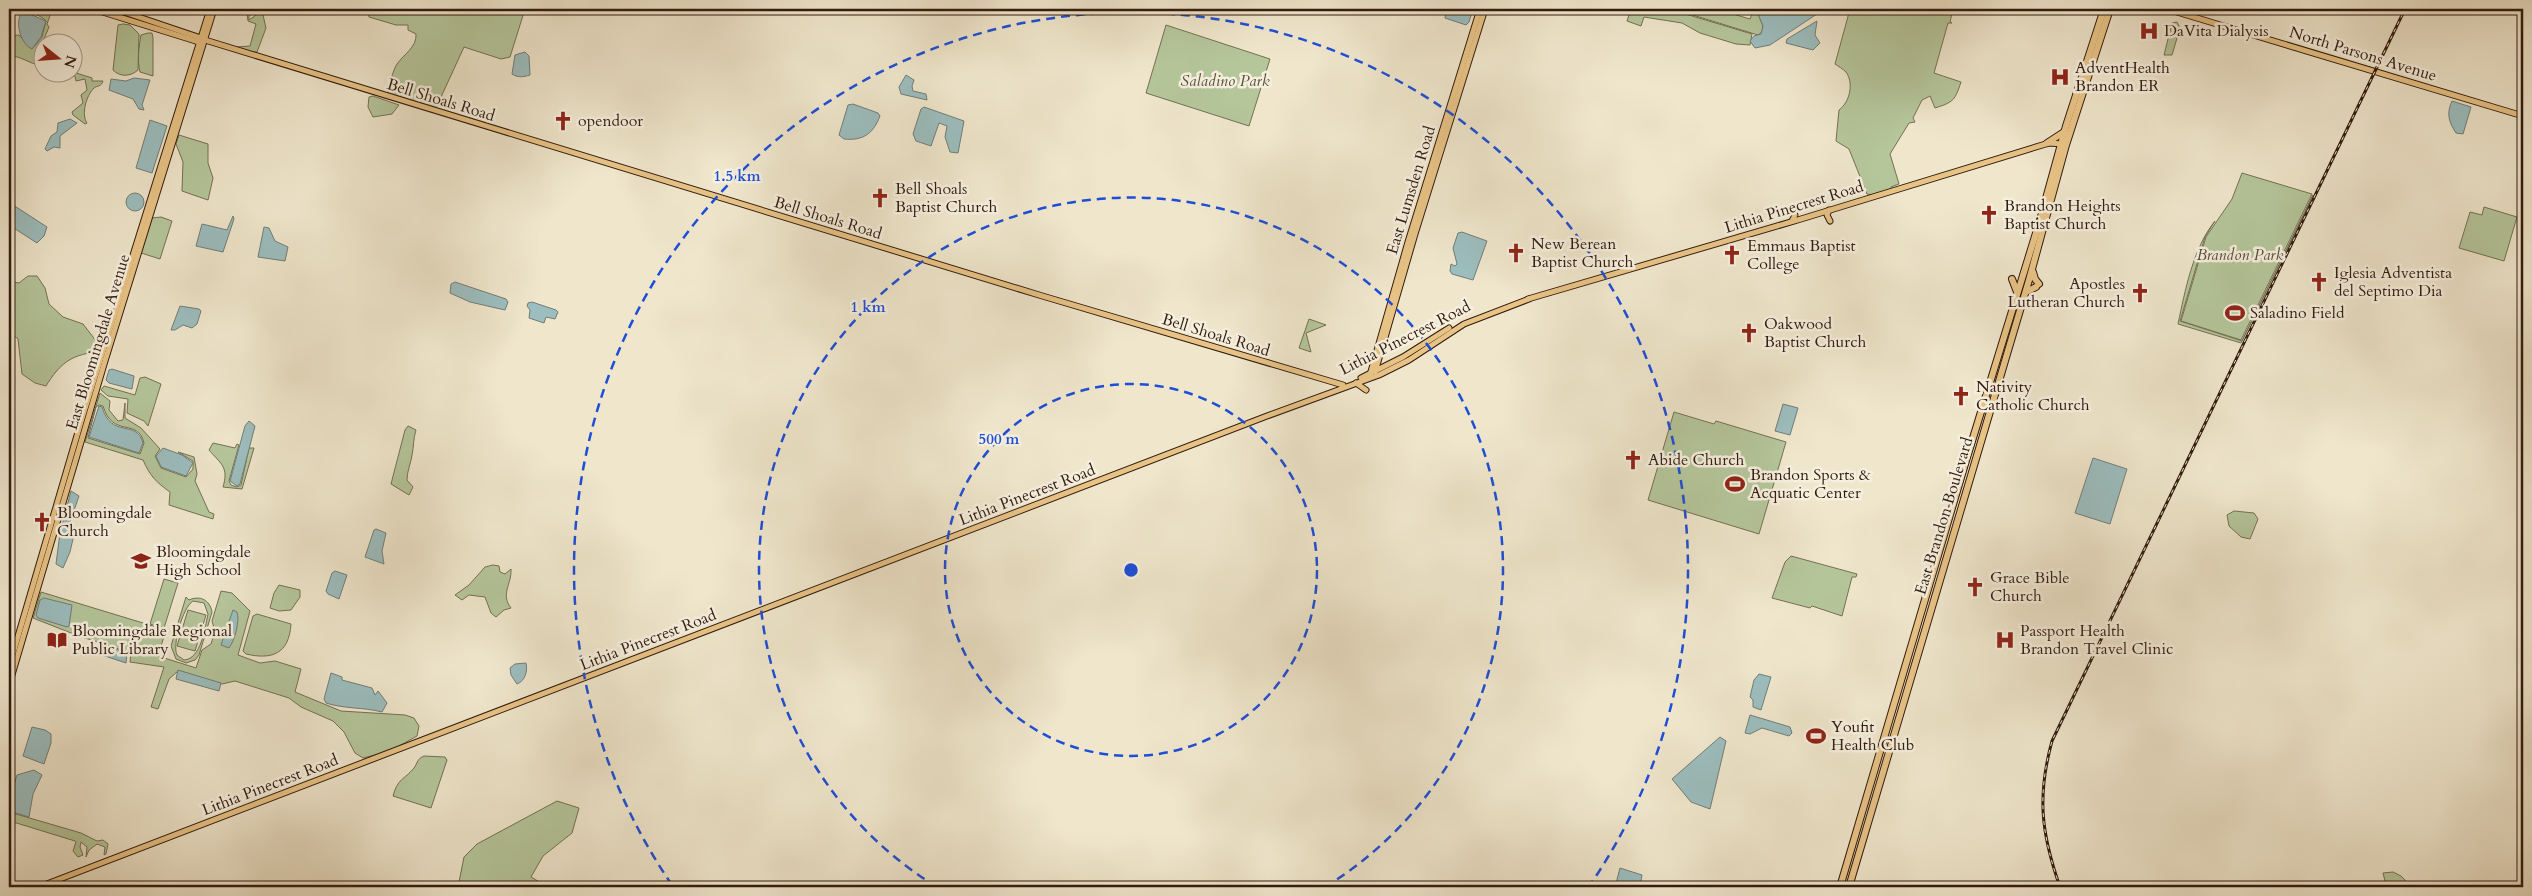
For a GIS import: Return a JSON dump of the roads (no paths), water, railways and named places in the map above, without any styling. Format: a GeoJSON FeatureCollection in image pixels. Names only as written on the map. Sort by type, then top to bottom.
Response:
{"type":"FeatureCollection","features":[{"type":"Feature","properties":{"kind":"highway","name":"East Brandon Boulevard"},"geometry":{"type":"LineString","coordinates":[[1849,887],[2033,269],[2064,144],[2064,132],[2104,9]]}},
{"type":"Feature","properties":{"kind":"highway","name":"East Brandon Boulevard"},"geometry":{"type":"LineString","coordinates":[[1840,887],[1977,421],[2064,144],[2110,9]]}},
{"type":"Feature","properties":{"kind":"highway"},"geometry":{"type":"LineString","coordinates":[[2047,143],[2064,132]]}},
{"type":"Feature","properties":{"kind":"highway"},"geometry":{"type":"LineString","coordinates":[[2026,292],[2038,285],[2034,278],[2033,269]]}},
{"type":"Feature","properties":{"kind":"highway"},"geometry":{"type":"LineString","coordinates":[[2012,279],[2016,286],[2017,296]]}},
{"type":"Feature","properties":{"kind":"highway"},"geometry":{"type":"LineString","coordinates":[[1998,384],[1997,372],[2004,351]]}},
{"type":"Feature","properties":{"kind":"highway"},"geometry":{"type":"LineString","coordinates":[[1986,424],[1982,420],[1987,404],[1987,391]]}},
{"type":"Feature","properties":{"kind":"highway"},"geometry":{"type":"LineString","coordinates":[[1975,460],[1974,449],[1980,428],[1977,421]]}},
{"type":"Feature","properties":{"kind":"highway"},"geometry":{"type":"LineString","coordinates":[[1937,588],[1934,584],[1940,559],[1939,550]]}},
{"type":"Feature","properties":{"kind":"highway"},"geometry":{"type":"LineString","coordinates":[[1924,630],[1923,620],[1931,593],[1929,586]]}},
{"type":"Feature","properties":{"kind":"highway"},"geometry":{"type":"LineString","coordinates":[[1898,722],[1895,713],[1918,637],[1917,626]]}},
{"type":"Feature","properties":{"kind":"highway"},"geometry":{"type":"LineString","coordinates":[[1879,787],[1878,775],[1884,752],[1882,748]]}},
{"type":"Feature","properties":{"kind":"main road","name":"Bell Shoals Road"},"geometry":{"type":"LineString","coordinates":[[93,9],[1343,385]]}},
{"type":"Feature","properties":{"kind":"main road","name":"Bell Shoals Road"},"geometry":{"type":"LineString","coordinates":[[115,9],[202,41]]}},
{"type":"Feature","properties":{"kind":"main road","name":"East Bloomingdale Avenue"},"geometry":{"type":"LineString","coordinates":[[202,41],[210,9]]}},
{"type":"Feature","properties":{"kind":"main road","name":"East Bloomingdale Avenue"},"geometry":{"type":"LineString","coordinates":[[9,685],[78,441],[202,41],[214,9]]}},
{"type":"Feature","properties":{"kind":"main road","name":"East Lumsden Road"},"geometry":{"type":"LineString","coordinates":[[1371,377],[1394,293],[1480,9]]}},
{"type":"Feature","properties":{"kind":"main road","name":"East Lumsden Road"},"geometry":{"type":"LineString","coordinates":[[1374,369],[1380,358],[1392,319],[1415,234],[1484,9]]}},
{"type":"Feature","properties":{"kind":"main road","name":"North Parsons Avenue"},"geometry":{"type":"LineString","coordinates":[[2167,9],[2523,116]]}},
{"type":"Feature","properties":{"kind":"main road","name":"Lithia Pinecrest Road"},"geometry":{"type":"LineString","coordinates":[[1374,369],[1403,357],[1447,329],[1495,310],[2028,151],[2047,143],[2064,144]]}},
{"type":"Feature","properties":{"kind":"main road"},"geometry":{"type":"LineString","coordinates":[[1790,222],[1795,216],[1792,210]]}},
{"type":"Feature","properties":{"kind":"main road"},"geometry":{"type":"LineString","coordinates":[[1829,210],[1827,215],[1830,221]]}},
{"type":"Feature","properties":{"kind":"main road"},"geometry":{"type":"LineString","coordinates":[[1392,319],[1390,318],[1395,300],[1394,293]]}},
{"type":"Feature","properties":{"kind":"main road","name":"Lithia Pinecrest Road"},"geometry":{"type":"LineString","coordinates":[[39,887],[1356,383],[1402,364],[1448,333],[1495,310]]}},
{"type":"Feature","properties":{"kind":"main road"},"geometry":{"type":"LineString","coordinates":[[1380,358],[1384,363],[1400,356],[1403,357]]}},
{"type":"Feature","properties":{"kind":"main road"},"geometry":{"type":"LineString","coordinates":[[1362,378],[1374,369]]}},
{"type":"Feature","properties":{"kind":"main road","name":"Lithia Pinecrest Road"},"geometry":{"type":"LineString","coordinates":[[1267,416],[1343,385],[1362,378],[1371,377]]}},
{"type":"Feature","properties":{"kind":"main road"},"geometry":{"type":"LineString","coordinates":[[1322,380],[1330,390]]}},
{"type":"Feature","properties":{"kind":"main road"},"geometry":{"type":"LineString","coordinates":[[1356,383],[1366,390]]}},
{"type":"Feature","properties":{"kind":"main road","name":"East Bloomingdale Avenue"},"geometry":{"type":"LineString","coordinates":[[9,667],[42,567]]}},
{"type":"Feature","properties":{"kind":"main road"},"geometry":{"type":"LineString","coordinates":[[387,753],[427,742]]}},
{"type":"Feature","properties":{"kind":"water"},"geometry":{"type":"Polygon","coordinates":[[[18,9],[26,9],[32,15],[46,21],[43,32],[32,32],[32,49],[28,47],[20,34],[19,18],[21,13],[18,9]]]}},
{"type":"Feature","properties":{"kind":"water"},"geometry":{"type":"Polygon","coordinates":[[[1446,9],[1473,9],[1469,22],[1466,25],[1445,18],[1446,9]]]}},
{"type":"Feature","properties":{"kind":"water"},"geometry":{"type":"Polygon","coordinates":[[[1756,9],[1820,9],[1820,12],[1770,45],[1755,48],[1750,41],[1754,36],[1761,34],[1763,26],[1756,9]]]}},
{"type":"Feature","properties":{"kind":"water"},"geometry":{"type":"Polygon","coordinates":[[[1817,21],[1815,35],[1820,43],[1813,50],[1786,43],[1787,39],[1817,21]]]}},
{"type":"Feature","properties":{"kind":"water"},"geometry":{"type":"Polygon","coordinates":[[[525,52],[529,56],[530,75],[521,77],[512,74],[515,55],[525,52]]]}},
{"type":"Feature","properties":{"kind":"water"},"geometry":{"type":"Polygon","coordinates":[[[906,75],[914,80],[913,91],[926,94],[927,100],[901,94],[899,87],[906,75]]]}},
{"type":"Feature","properties":{"kind":"water"},"geometry":{"type":"Polygon","coordinates":[[[134,78],[150,80],[142,105],[144,110],[139,109],[133,99],[109,90],[111,79],[126,81],[134,78]]]}},
{"type":"Feature","properties":{"kind":"water"},"geometry":{"type":"Polygon","coordinates":[[[2452,101],[2471,107],[2463,134],[2456,133],[2450,121],[2449,110],[2452,101]]]}},
{"type":"Feature","properties":{"kind":"water"},"geometry":{"type":"Polygon","coordinates":[[[853,104],[878,113],[880,116],[871,132],[857,139],[844,139],[839,135],[848,105],[853,104]]]}},
{"type":"Feature","properties":{"kind":"water"},"geometry":{"type":"Polygon","coordinates":[[[924,107],[964,121],[958,153],[950,152],[945,137],[947,126],[939,123],[931,146],[916,141],[913,134],[921,109],[924,107]]]}},
{"type":"Feature","properties":{"kind":"water"},"geometry":{"type":"Polygon","coordinates":[[[70,119],[77,123],[60,136],[60,148],[54,147],[47,151],[45,149],[51,136],[57,132],[58,123],[70,119]]]}},
{"type":"Feature","properties":{"kind":"water"},"geometry":{"type":"Polygon","coordinates":[[[150,120],[167,126],[152,173],[136,168],[150,120]]]}},
{"type":"Feature","properties":{"kind":"water"},"geometry":{"type":"Polygon","coordinates":[[[131,193],[139,193],[144,198],[142,209],[131,211],[126,206],[126,198],[131,193]]]}},
{"type":"Feature","properties":{"kind":"water"},"geometry":{"type":"Polygon","coordinates":[[[10,203],[47,227],[44,236],[37,243],[9,225],[10,203]]]}},
{"type":"Feature","properties":{"kind":"water"},"geometry":{"type":"Polygon","coordinates":[[[233,216],[234,219],[223,252],[196,246],[202,224],[227,230],[233,216]]]}},
{"type":"Feature","properties":{"kind":"water"},"geometry":{"type":"Polygon","coordinates":[[[264,227],[269,228],[275,241],[288,247],[285,261],[258,257],[264,227]]]}},
{"type":"Feature","properties":{"kind":"water"},"geometry":{"type":"Polygon","coordinates":[[[1462,232],[1487,241],[1473,280],[1452,274],[1450,271],[1451,264],[1455,266],[1457,264],[1453,248],[1458,233],[1462,232]]]}},
{"type":"Feature","properties":{"kind":"water"},"geometry":{"type":"Polygon","coordinates":[[[455,282],[506,299],[508,302],[505,310],[470,302],[450,293],[451,284],[455,282]]]}},
{"type":"Feature","properties":{"kind":"water"},"geometry":{"type":"Polygon","coordinates":[[[532,302],[556,310],[558,312],[555,319],[546,317],[544,323],[529,318],[530,310],[527,306],[528,303],[532,302]]]}},
{"type":"Feature","properties":{"kind":"water"},"geometry":{"type":"Polygon","coordinates":[[[180,306],[201,311],[197,324],[192,328],[183,325],[175,330],[171,330],[180,306]]]}},
{"type":"Feature","properties":{"kind":"water"},"geometry":{"type":"Polygon","coordinates":[[[112,369],[134,376],[132,389],[109,383],[106,380],[109,370],[112,369]]]}},
{"type":"Feature","properties":{"kind":"water"},"geometry":{"type":"Polygon","coordinates":[[[1783,404],[1798,408],[1790,435],[1775,431],[1783,404]]]}},
{"type":"Feature","properties":{"kind":"water"},"geometry":{"type":"Polygon","coordinates":[[[99,406],[102,407],[106,417],[112,423],[135,431],[140,436],[143,443],[139,453],[89,437],[99,406]]]}},
{"type":"Feature","properties":{"kind":"water"},"geometry":{"type":"Polygon","coordinates":[[[249,421],[255,426],[240,484],[237,486],[230,481],[245,426],[249,421]]]}},
{"type":"Feature","properties":{"kind":"water"},"geometry":{"type":"Polygon","coordinates":[[[163,448],[182,455],[193,463],[186,476],[161,467],[156,456],[163,448]]]}},
{"type":"Feature","properties":{"kind":"water"},"geometry":{"type":"Polygon","coordinates":[[[2093,458],[2127,469],[2110,524],[2075,513],[2093,458]]]}},
{"type":"Feature","properties":{"kind":"water"},"geometry":{"type":"Polygon","coordinates":[[[71,491],[79,496],[70,522],[73,539],[63,568],[56,564],[60,533],[71,491]]]}},
{"type":"Feature","properties":{"kind":"water"},"geometry":{"type":"Polygon","coordinates":[[[376,529],[386,533],[382,551],[384,564],[365,557],[376,529]]]}},
{"type":"Feature","properties":{"kind":"water"},"geometry":{"type":"Polygon","coordinates":[[[335,571],[347,575],[339,599],[328,594],[326,591],[332,573],[335,571]]]}},
{"type":"Feature","properties":{"kind":"water"},"geometry":{"type":"Polygon","coordinates":[[[44,598],[72,605],[69,626],[38,618],[36,615],[40,600],[44,598]]]}},
{"type":"Feature","properties":{"kind":"water"},"geometry":{"type":"Polygon","coordinates":[[[233,610],[237,612],[238,616],[236,630],[229,648],[221,645],[233,610]]]}},
{"type":"Feature","properties":{"kind":"water"},"geometry":{"type":"Polygon","coordinates":[[[102,644],[127,653],[126,663],[96,652],[102,644]]]}},
{"type":"Feature","properties":{"kind":"water"},"geometry":{"type":"Polygon","coordinates":[[[526,663],[525,675],[522,681],[517,684],[511,675],[510,668],[515,664],[526,663]]]}},
{"type":"Feature","properties":{"kind":"water"},"geometry":{"type":"Polygon","coordinates":[[[178,670],[221,683],[219,691],[176,679],[178,670]]]}},
{"type":"Feature","properties":{"kind":"water"},"geometry":{"type":"Polygon","coordinates":[[[331,673],[342,677],[342,680],[372,688],[375,695],[378,691],[387,703],[382,712],[326,703],[324,699],[331,673]]]}},
{"type":"Feature","properties":{"kind":"water"},"geometry":{"type":"Polygon","coordinates":[[[1759,674],[1771,677],[1761,710],[1753,707],[1753,700],[1750,697],[1754,680],[1759,674]]]}},
{"type":"Feature","properties":{"kind":"water"},"geometry":{"type":"Polygon","coordinates":[[[1750,715],[1790,727],[1792,733],[1789,736],[1762,728],[1750,734],[1745,733],[1750,715]]]}},
{"type":"Feature","properties":{"kind":"water"},"geometry":{"type":"Polygon","coordinates":[[[32,727],[45,730],[51,734],[51,743],[44,764],[23,756],[32,727]]]}},
{"type":"Feature","properties":{"kind":"water"},"geometry":{"type":"Polygon","coordinates":[[[1720,737],[1726,741],[1710,809],[1691,802],[1672,779],[1720,737]]]}},
{"type":"Feature","properties":{"kind":"water"},"geometry":{"type":"Polygon","coordinates":[[[34,770],[42,775],[33,794],[29,817],[9,811],[9,801],[17,775],[34,770]]]}},
{"type":"Feature","properties":{"kind":"water"},"geometry":{"type":"Polygon","coordinates":[[[1620,868],[1642,875],[1640,887],[1615,887],[1620,868]]]}},
{"type":"Feature","properties":{"kind":"railway"},"geometry":{"type":"LineString","coordinates":[[2060,887],[2045,832],[2043,814],[2044,779],[2052,741],[2405,9]]}},
{"type":"Feature","properties":{"kind":"place","name":"DaVita Dialysis"},"geometry":{"type":"Point","coordinates":[2149,31]}},
{"type":"Feature","properties":{"kind":"place","name":"AdventHealth Brandon ER"},"geometry":{"type":"Point","coordinates":[2060,77]}},
{"type":"Feature","properties":{"kind":"place","name":"opendoor"},"geometry":{"type":"Point","coordinates":[563,121]}},
{"type":"Feature","properties":{"kind":"place","name":"Bell Shoals Baptist Church"},"geometry":{"type":"Point","coordinates":[880,198]}},
{"type":"Feature","properties":{"kind":"place","name":"Brandon Heights Baptist Church"},"geometry":{"type":"Point","coordinates":[1989,215]}},
{"type":"Feature","properties":{"kind":"place","name":"New Berean Baptist Church"},"geometry":{"type":"Point","coordinates":[1516,253]}},
{"type":"Feature","properties":{"kind":"place","name":"Emmaus Baptist College"},"geometry":{"type":"Point","coordinates":[1732,255]}},
{"type":"Feature","properties":{"kind":"place","name":"Iglesia Adventista del Septimo Dia"},"geometry":{"type":"Point","coordinates":[2319,282]}},
{"type":"Feature","properties":{"kind":"place","name":"Apostles Lutheran Church"},"geometry":{"type":"Point","coordinates":[2140,293]}},
{"type":"Feature","properties":{"kind":"place","name":"Saladino Field"},"geometry":{"type":"Point","coordinates":[2235,313]}},
{"type":"Feature","properties":{"kind":"place","name":"Oakwood Baptist Church"},"geometry":{"type":"Point","coordinates":[1749,333]}},
{"type":"Feature","properties":{"kind":"place","name":"Nativity Catholic Church"},"geometry":{"type":"Point","coordinates":[1961,396]}},
{"type":"Feature","properties":{"kind":"place","name":"Abide Church"},"geometry":{"type":"Point","coordinates":[1633,460]}},
{"type":"Feature","properties":{"kind":"place","name":"Brandon Sports & Acquatic Center"},"geometry":{"type":"Point","coordinates":[1735,484]}},
{"type":"Feature","properties":{"kind":"place","name":"Bloomingdale Church"},"geometry":{"type":"Point","coordinates":[42,522]}},
{"type":"Feature","properties":{"kind":"place","name":"Bloomingdale High School"},"geometry":{"type":"Point","coordinates":[141,561]}},
{"type":"Feature","properties":{"kind":"place","name":"Grace Bible Church"},"geometry":{"type":"Point","coordinates":[1975,587]}},
{"type":"Feature","properties":{"kind":"place","name":"Bloomingdale Regional Public Library"},"geometry":{"type":"Point","coordinates":[57,640]}},
{"type":"Feature","properties":{"kind":"place","name":"Passport Health Brandon Travel Clinic"},"geometry":{"type":"Point","coordinates":[2005,640]}},
{"type":"Feature","properties":{"kind":"place","name":"Youfit Health Club"},"geometry":{"type":"Point","coordinates":[1816,736]}},
{"type":"Feature","properties":{"kind":"park label","name":"Saladino Park"},"geometry":{"type":"Point","coordinates":[1225,81]}},
{"type":"Feature","properties":{"kind":"park label","name":"Brandon Park"},"geometry":{"type":"Point","coordinates":[2240,255]}}]}
